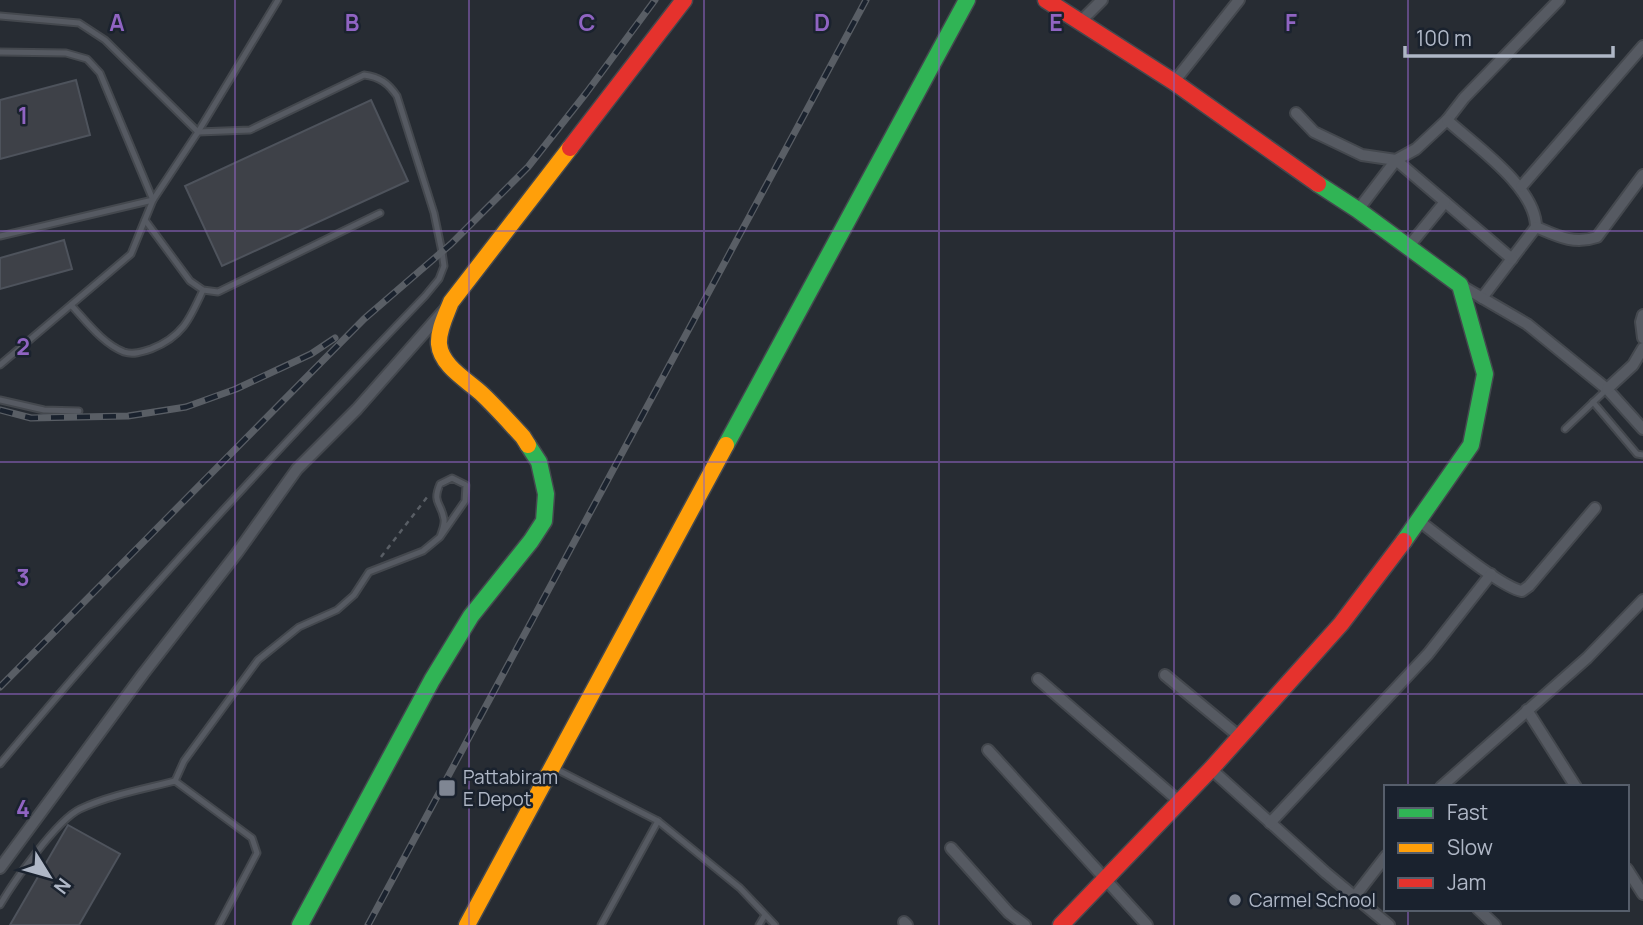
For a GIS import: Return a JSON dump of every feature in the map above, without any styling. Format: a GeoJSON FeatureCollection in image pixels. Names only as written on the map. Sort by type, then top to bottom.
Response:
{"type":"FeatureCollection","features":[{"type":"Feature","properties":{"kind":"street"},"geometry":{"type":"LineString","coordinates":[[0,868],[298,469],[414,347],[684,0]]}},
{"type":"Feature","properties":{"kind":"street"},"geometry":{"type":"LineString","coordinates":[[467,925],[967,0]]}},
{"type":"Feature","properties":{"kind":"street"},"geometry":{"type":"LineString","coordinates":[[1046,0],[1174,82],[1284,162],[1358,209],[1460,285],[1527,324],[1607,389],[1643,429]]}},
{"type":"Feature","properties":{"kind":"street"},"geometry":{"type":"LineString","coordinates":[[1080,21],[1102,0]]}},
{"type":"Feature","properties":{"kind":"street"},"geometry":{"type":"LineString","coordinates":[[1174,82],[1239,0]]}},
{"type":"Feature","properties":{"kind":"street"},"geometry":{"type":"LineString","coordinates":[[1358,209],[1396,160],[1416,149],[1447,120],[1559,0]]}},
{"type":"Feature","properties":{"kind":"street"},"geometry":{"type":"LineString","coordinates":[[1521,187],[1643,46]]}},
{"type":"Feature","properties":{"kind":"street"},"geometry":{"type":"LineString","coordinates":[[1296,113],[1314,132],[1337,144],[1362,155],[1396,160],[1512,259]]}},
{"type":"Feature","properties":{"kind":"street"},"geometry":{"type":"LineString","coordinates":[[1447,120],[1521,187],[1536,219],[1536,227],[1482,298]]}},
{"type":"Feature","properties":{"kind":"street"},"geometry":{"type":"LineString","coordinates":[[1536,227],[1568,241],[1586,241],[1597,237],[1643,175]]}},
{"type":"Feature","properties":{"kind":"street"},"geometry":{"type":"LineString","coordinates":[[1409,246],[1445,202]]}},
{"type":"Feature","properties":{"kind":"street"},"geometry":{"type":"LineString","coordinates":[[1061,925],[1211,769],[1341,624],[1419,521],[1471,445],[1485,374],[1460,285]]}},
{"type":"Feature","properties":{"kind":"street"},"geometry":{"type":"LineString","coordinates":[[300,925],[432,680],[471,617],[531,541],[544,520],[546,494],[539,462],[523,437],[481,393],[456,372],[439,345],[451,302]]}},
{"type":"Feature","properties":{"kind":"street"},"geometry":{"type":"LineString","coordinates":[[1643,316],[1643,338]]}},
{"type":"Feature","properties":{"kind":"street"},"geometry":{"type":"LineString","coordinates":[[1607,389],[1633,365],[1643,348]]}},
{"type":"Feature","properties":{"kind":"street"},"geometry":{"type":"LineString","coordinates":[[1419,521],[1514,590],[1522,591],[1595,508]]}},
{"type":"Feature","properties":{"kind":"street"},"geometry":{"type":"LineString","coordinates":[[1270,823],[1428,654],[1491,574]]}},
{"type":"Feature","properties":{"kind":"street"},"geometry":{"type":"LineString","coordinates":[[1443,785],[1587,658],[1643,600]]}},
{"type":"Feature","properties":{"kind":"street"},"geometry":{"type":"LineString","coordinates":[[1165,675],[1240,737]]}},
{"type":"Feature","properties":{"kind":"street"},"geometry":{"type":"LineString","coordinates":[[1038,679],[1180,802]]}},
{"type":"Feature","properties":{"kind":"street"},"geometry":{"type":"LineString","coordinates":[[1527,710],[1575,785]]}},
{"type":"Feature","properties":{"kind":"street"},"geometry":{"type":"LineString","coordinates":[[988,750],[1147,925]]}},
{"type":"Feature","properties":{"kind":"street"},"geometry":{"type":"LineString","coordinates":[[1211,769],[1389,925]]}},
{"type":"Feature","properties":{"kind":"street"},"geometry":{"type":"LineString","coordinates":[[951,848],[1009,913],[1025,925]]}},
{"type":"Feature","properties":{"kind":"street"},"geometry":{"type":"LineString","coordinates":[[1354,896],[1384,858]]}},
{"type":"Feature","properties":{"kind":"street"},"geometry":{"type":"LineString","coordinates":[[1629,872],[1643,894]]}},
{"type":"Feature","properties":{"kind":"street"},"geometry":{"type":"LineString","coordinates":[[1480,911],[1495,925]]}},
{"type":"Feature","properties":{"kind":"lane"},"geometry":{"type":"LineString","coordinates":[[0,366],[131,254],[153,200],[198,132],[278,0]]}},
{"type":"Feature","properties":{"kind":"lane"},"geometry":{"type":"LineString","coordinates":[[0,16],[79,23],[105,40],[198,132],[250,131],[364,75],[377,77],[389,84],[397,96],[434,213],[444,266],[439,279],[425,296],[275,451],[86,661],[0,764]]}},
{"type":"Feature","properties":{"kind":"lane"},"geometry":{"type":"LineString","coordinates":[[0,52],[66,53],[88,59],[100,73],[153,200]]}},
{"type":"Feature","properties":{"kind":"lane"},"geometry":{"type":"LineString","coordinates":[[0,236],[153,200]]}},
{"type":"Feature","properties":{"kind":"lane"},"geometry":{"type":"LineString","coordinates":[[145,220],[190,281],[203,290],[218,292],[380,213]]}},
{"type":"Feature","properties":{"kind":"lane"},"geometry":{"type":"LineString","coordinates":[[71,305],[101,336],[118,349],[127,353],[141,353],[176,336],[190,319],[203,290]]}},
{"type":"Feature","properties":{"kind":"lane"},"geometry":{"type":"LineString","coordinates":[[1565,429],[1607,389]]}},
{"type":"Feature","properties":{"kind":"lane"},"geometry":{"type":"LineString","coordinates":[[0,400],[44,410],[79,411]]}},
{"type":"Feature","properties":{"kind":"lane"},"geometry":{"type":"LineString","coordinates":[[1593,402],[1637,454],[1643,455]]}},
{"type":"Feature","properties":{"kind":"lane"},"geometry":{"type":"LineString","coordinates":[[175,781],[184,761],[258,660],[299,627],[337,610],[354,595],[369,572],[423,551],[440,537],[465,501],[466,485],[452,478],[440,484],[436,498],[444,518],[440,537]]}},
{"type":"Feature","properties":{"kind":"lane"},"geometry":{"type":"LineString","coordinates":[[553,767],[658,821],[712,863],[775,925]]}},
{"type":"Feature","properties":{"kind":"lane"},"geometry":{"type":"LineString","coordinates":[[0,905],[61,822],[70,815],[79,809],[125,794],[175,781]]}},
{"type":"Feature","properties":{"kind":"lane"},"geometry":{"type":"LineString","coordinates":[[175,781],[252,838],[257,853],[219,925]]}},
{"type":"Feature","properties":{"kind":"lane"},"geometry":{"type":"LineString","coordinates":[[601,925],[658,821]]}},
{"type":"Feature","properties":{"kind":"lane"},"geometry":{"type":"LineString","coordinates":[[760,925],[765,915]]}},
{"type":"Feature","properties":{"kind":"path"},"geometry":{"type":"LineString","coordinates":[[369,572],[440,484]]}},
{"type":"Feature","properties":{"kind":"building"},"geometry":{"type":"Polygon","coordinates":[[[76,80],[90,135],[0,159],[0,100],[76,80]]]}},
{"type":"Feature","properties":{"kind":"building"},"geometry":{"type":"Polygon","coordinates":[[[371,100],[408,181],[222,266],[185,186],[371,100]]]}},
{"type":"Feature","properties":{"kind":"building"},"geometry":{"type":"Polygon","coordinates":[[[64,240],[72,269],[0,289],[0,258],[64,240]]]}},
{"type":"Feature","properties":{"kind":"building"},"geometry":{"type":"Polygon","coordinates":[[[68,825],[120,854],[79,925],[10,925],[68,825]]]}},
{"type":"Feature","properties":{"kind":"railway"},"geometry":{"type":"LineString","coordinates":[[0,687],[364,319],[451,244],[528,167],[655,0]]}},
{"type":"Feature","properties":{"kind":"railway"},"geometry":{"type":"LineString","coordinates":[[368,925],[866,0]]}},
{"type":"Feature","properties":{"kind":"railway"},"geometry":{"type":"LineString","coordinates":[[0,410],[31,418],[128,416],[186,407],[236,389],[311,354],[335,338]]}},
{"type":"Feature","properties":{"kind":"traffic: fast"},"geometry":{"type":"LineString","coordinates":[[726,445],[967,0]]}},
{"type":"Feature","properties":{"kind":"traffic: fast"},"geometry":{"type":"LineString","coordinates":[[1318,184],[1460,285],[1485,374],[1471,445],[1404,541]]}},
{"type":"Feature","properties":{"kind":"traffic: fast"},"geometry":{"type":"LineString","coordinates":[[300,925],[432,680],[471,616],[544,521],[546,494],[539,462],[528,445]]}},
{"type":"Feature","properties":{"kind":"traffic: slow"},"geometry":{"type":"LineString","coordinates":[[528,445],[492,404],[449,366],[441,352],[440,333],[451,302],[570,148]]}},
{"type":"Feature","properties":{"kind":"traffic: slow"},"geometry":{"type":"LineString","coordinates":[[467,925],[726,445]]}},
{"type":"Feature","properties":{"kind":"traffic: jam"},"geometry":{"type":"LineString","coordinates":[[570,148],[684,0]]}},
{"type":"Feature","properties":{"kind":"traffic: jam"},"geometry":{"type":"LineString","coordinates":[[1046,0],[1174,82],[1318,184]]}},
{"type":"Feature","properties":{"kind":"traffic: jam"},"geometry":{"type":"LineString","coordinates":[[1061,925],[1211,769],[1341,624],[1404,541]]}},
{"type":"Feature","properties":{"kind":"place","name":"Pattabiram E Depot"},"geometry":{"type":"Point","coordinates":[447,788]}},
{"type":"Feature","properties":{"kind":"place","name":"Carmel School"},"geometry":{"type":"Point","coordinates":[1235,900]}}]}
